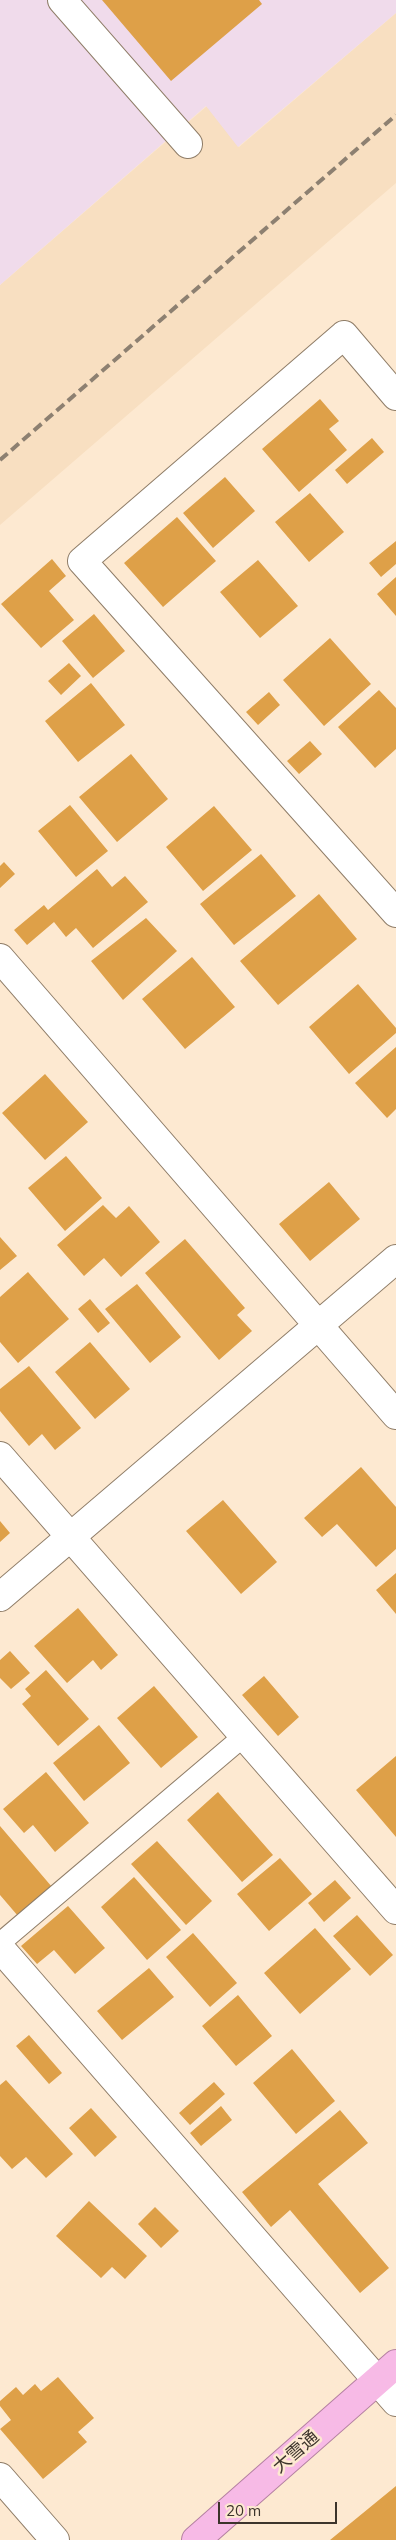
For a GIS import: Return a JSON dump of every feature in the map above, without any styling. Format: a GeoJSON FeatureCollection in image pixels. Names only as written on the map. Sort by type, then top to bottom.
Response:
{"type":"FeatureCollection","features":[{"type":"Feature","properties":{"kind":"highway","name":"大雪通"},"geometry":{"type":"LineString","coordinates":[[196,2540],[387,2372]]}},
{"type":"Feature","properties":{"kind":"street"},"geometry":{"type":"LineString","coordinates":[[62,0],[188,144]]}},
{"type":"Feature","properties":{"kind":"street"},"geometry":{"type":"LineString","coordinates":[[396,396],[344,336],[82,561],[396,913]]}},
{"type":"Feature","properties":{"kind":"street"},"geometry":{"type":"LineString","coordinates":[[0,958],[396,1415]]}},
{"type":"Feature","properties":{"kind":"street"},"geometry":{"type":"LineString","coordinates":[[0,1597],[396,1259]]}},
{"type":"Feature","properties":{"kind":"street"},"geometry":{"type":"LineString","coordinates":[[0,1456],[396,1910]]}},
{"type":"Feature","properties":{"kind":"street"},"geometry":{"type":"LineString","coordinates":[[0,1948],[387,2372],[396,2402]]}},
{"type":"Feature","properties":{"kind":"street"},"geometry":{"type":"LineString","coordinates":[[0,2477],[54,2540]]}},
{"type":"Feature","properties":{"kind":"lane"},"geometry":{"type":"LineString","coordinates":[[0,1943],[244,1736]]}},
{"type":"Feature","properties":{"kind":"shaded area"},"geometry":{"type":"Polygon","coordinates":[[[0,0],[396,0],[396,13],[238,147],[206,106],[0,285],[0,0]]]}},
{"type":"Feature","properties":{"kind":"shaded area"},"geometry":{"type":"Polygon","coordinates":[[[396,13],[396,183],[0,525],[0,285],[207,106],[239,147],[396,13]]]}},
{"type":"Feature","properties":{"kind":"building"},"geometry":{"type":"Polygon","coordinates":[[[102,0],[259,0],[262,4],[171,81],[102,0]]]}},
{"type":"Feature","properties":{"kind":"building"},"geometry":{"type":"Polygon","coordinates":[[[320,399],[339,421],[329,429],[347,450],[299,492],[262,449],[320,399]]]}},
{"type":"Feature","properties":{"kind":"building"},"geometry":{"type":"Polygon","coordinates":[[[372,438],[384,452],[347,484],[335,470],[372,438]]]}},
{"type":"Feature","properties":{"kind":"building"},"geometry":{"type":"Polygon","coordinates":[[[225,477],[255,511],[213,548],[183,513],[225,477]]]}},
{"type":"Feature","properties":{"kind":"building"},"geometry":{"type":"Polygon","coordinates":[[[310,493],[344,532],[309,562],[275,522],[310,493]]]}},
{"type":"Feature","properties":{"kind":"building"},"geometry":{"type":"Polygon","coordinates":[[[177,517],[216,561],[163,607],[124,563],[177,517]]]}},
{"type":"Feature","properties":{"kind":"building"},"geometry":{"type":"Polygon","coordinates":[[[396,541],[396,564],[381,577],[369,563],[396,541]]]}},
{"type":"Feature","properties":{"kind":"building"},"geometry":{"type":"Polygon","coordinates":[[[52,559],[66,576],[49,591],[74,620],[41,648],[1,604],[52,559]]]}},
{"type":"Feature","properties":{"kind":"building"},"geometry":{"type":"Polygon","coordinates":[[[258,560],[298,606],[260,638],[220,592],[258,560]]]}},
{"type":"Feature","properties":{"kind":"building"},"geometry":{"type":"Polygon","coordinates":[[[396,577],[396,616],[377,594],[396,577]]]}},
{"type":"Feature","properties":{"kind":"building"},"geometry":{"type":"Polygon","coordinates":[[[94,614],[125,651],[93,678],[62,641],[94,614]]]}},
{"type":"Feature","properties":{"kind":"building"},"geometry":{"type":"Polygon","coordinates":[[[330,638],[371,684],[324,726],[283,680],[330,638]]]}},
{"type":"Feature","properties":{"kind":"building"},"geometry":{"type":"Polygon","coordinates":[[[69,663],[81,676],[61,695],[48,681],[69,663]]]}},
{"type":"Feature","properties":{"kind":"building"},"geometry":{"type":"Polygon","coordinates":[[[91,683],[125,725],[78,762],[45,721],[91,683]]]}},
{"type":"Feature","properties":{"kind":"building"},"geometry":{"type":"Polygon","coordinates":[[[379,690],[396,708],[396,749],[375,768],[338,727],[379,690]]]}},
{"type":"Feature","properties":{"kind":"building"},"geometry":{"type":"Polygon","coordinates":[[[269,692],[280,705],[258,725],[246,712],[269,692]]]}},
{"type":"Feature","properties":{"kind":"building"},"geometry":{"type":"Polygon","coordinates":[[[310,741],[322,754],[299,774],[287,761],[310,741]]]}},
{"type":"Feature","properties":{"kind":"building"},"geometry":{"type":"Polygon","coordinates":[[[131,754],[168,799],[117,842],[79,797],[131,754]]]}},
{"type":"Feature","properties":{"kind":"building"},"geometry":{"type":"Polygon","coordinates":[[[70,805],[108,851],[76,877],[38,831],[70,805]]]}},
{"type":"Feature","properties":{"kind":"building"},"geometry":{"type":"Polygon","coordinates":[[[214,806],[252,850],[203,891],[166,847],[214,806]]]}},
{"type":"Feature","properties":{"kind":"building"},"geometry":{"type":"Polygon","coordinates":[[[261,854],[296,896],[234,945],[200,904],[261,854]]]}},
{"type":"Feature","properties":{"kind":"building"},"geometry":{"type":"Polygon","coordinates":[[[4,862],[15,874],[0,888],[0,866],[4,862]]]}},
{"type":"Feature","properties":{"kind":"building"},"geometry":{"type":"Polygon","coordinates":[[[97,869],[112,887],[125,876],[148,902],[93,948],[76,928],[66,937],[54,922],[27,945],[14,930],[44,905],[48,910],[97,869]]]}},
{"type":"Feature","properties":{"kind":"building"},"geometry":{"type":"Polygon","coordinates":[[[319,894],[357,939],[278,1005],[240,961],[319,894]]]}},
{"type":"Feature","properties":{"kind":"building"},"geometry":{"type":"Polygon","coordinates":[[[146,918],[177,951],[123,1000],[91,961],[146,918]]]}},
{"type":"Feature","properties":{"kind":"building"},"geometry":{"type":"Polygon","coordinates":[[[192,957],[235,1007],[185,1049],[142,999],[192,957]]]}},
{"type":"Feature","properties":{"kind":"building"},"geometry":{"type":"Polygon","coordinates":[[[358,984],[396,1028],[396,1033],[349,1074],[309,1027],[358,984]]]}},
{"type":"Feature","properties":{"kind":"building"},"geometry":{"type":"Polygon","coordinates":[[[396,1047],[396,1109],[387,1118],[355,1083],[396,1047]]]}},
{"type":"Feature","properties":{"kind":"building"},"geometry":{"type":"Polygon","coordinates":[[[45,1074],[88,1122],[45,1160],[2,1113],[45,1074]]]}},
{"type":"Feature","properties":{"kind":"building"},"geometry":{"type":"Polygon","coordinates":[[[66,1156],[102,1198],[65,1231],[28,1188],[66,1156]]]}},
{"type":"Feature","properties":{"kind":"building"},"geometry":{"type":"Polygon","coordinates":[[[329,1182],[360,1219],[310,1261],[279,1224],[329,1182]]]}},
{"type":"Feature","properties":{"kind":"building"},"geometry":{"type":"Polygon","coordinates":[[[103,1205],[116,1218],[129,1206],[160,1242],[121,1277],[104,1258],[84,1276],[57,1245],[103,1205]]]}},
{"type":"Feature","properties":{"kind":"building"},"geometry":{"type":"Polygon","coordinates":[[[0,1237],[17,1256],[0,1270],[0,1237]]]}},
{"type":"Feature","properties":{"kind":"building"},"geometry":{"type":"Polygon","coordinates":[[[185,1239],[245,1308],[237,1315],[252,1331],[219,1360],[145,1273],[185,1239]]]}},
{"type":"Feature","properties":{"kind":"building"},"geometry":{"type":"Polygon","coordinates":[[[28,1272],[69,1319],[18,1363],[0,1342],[0,1297],[28,1272]]]}},
{"type":"Feature","properties":{"kind":"building"},"geometry":{"type":"Polygon","coordinates":[[[137,1284],[181,1337],[150,1363],[105,1309],[137,1284]]]}},
{"type":"Feature","properties":{"kind":"building"},"geometry":{"type":"Polygon","coordinates":[[[90,1299],[110,1323],[98,1333],[78,1309],[90,1299]]]}},
{"type":"Feature","properties":{"kind":"building"},"geometry":{"type":"Polygon","coordinates":[[[90,1342],[130,1389],[95,1419],[55,1372],[90,1342]]]}},
{"type":"Feature","properties":{"kind":"building"},"geometry":{"type":"Polygon","coordinates":[[[29,1366],[81,1428],[55,1450],[42,1434],[29,1446],[0,1411],[0,1389],[29,1366]]]}},
{"type":"Feature","properties":{"kind":"building"},"geometry":{"type":"Polygon","coordinates":[[[361,1467],[396,1507],[396,1549],[376,1567],[337,1524],[322,1537],[304,1518],[361,1467]]]}},
{"type":"Feature","properties":{"kind":"building"},"geometry":{"type":"Polygon","coordinates":[[[223,1500],[277,1562],[241,1594],[186,1531],[223,1500]]]}},
{"type":"Feature","properties":{"kind":"building"},"geometry":{"type":"Polygon","coordinates":[[[0,1521],[10,1533],[0,1542],[0,1521]]]}},
{"type":"Feature","properties":{"kind":"building"},"geometry":{"type":"Polygon","coordinates":[[[396,1573],[396,1614],[376,1590],[396,1573]]]}},
{"type":"Feature","properties":{"kind":"building"},"geometry":{"type":"Polygon","coordinates":[[[78,1608],[118,1655],[101,1670],[93,1660],[67,1683],[34,1646],[78,1608]]]}},
{"type":"Feature","properties":{"kind":"building"},"geometry":{"type":"Polygon","coordinates":[[[10,1651],[30,1673],[11,1689],[0,1678],[0,1660],[10,1651]]]}},
{"type":"Feature","properties":{"kind":"building"},"geometry":{"type":"Polygon","coordinates":[[[46,1670],[89,1719],[58,1746],[22,1704],[31,1696],[25,1689],[46,1670]]]}},
{"type":"Feature","properties":{"kind":"building"},"geometry":{"type":"Polygon","coordinates":[[[264,1676],[299,1717],[278,1736],[242,1695],[264,1676]]]}},
{"type":"Feature","properties":{"kind":"building"},"geometry":{"type":"Polygon","coordinates":[[[154,1686],[198,1737],[161,1768],[117,1718],[154,1686]]]}},
{"type":"Feature","properties":{"kind":"building"},"geometry":{"type":"Polygon","coordinates":[[[99,1725],[130,1763],[84,1801],[53,1763],[99,1725]]]}},
{"type":"Feature","properties":{"kind":"building"},"geometry":{"type":"Polygon","coordinates":[[[396,1756],[396,1837],[356,1790],[396,1756]]]}},
{"type":"Feature","properties":{"kind":"building"},"geometry":{"type":"Polygon","coordinates":[[[46,1772],[89,1823],[55,1852],[33,1825],[24,1833],[3,1809],[46,1772]]]}},
{"type":"Feature","properties":{"kind":"building"},"geometry":{"type":"Polygon","coordinates":[[[218,1792],[273,1855],[242,1882],[187,1820],[218,1792]]]}},
{"type":"Feature","properties":{"kind":"building"},"geometry":{"type":"Polygon","coordinates":[[[0,1826],[52,1887],[18,1916],[0,1895],[0,1826]]]}},
{"type":"Feature","properties":{"kind":"building"},"geometry":{"type":"Polygon","coordinates":[[[157,1841],[212,1901],[186,1925],[131,1864],[157,1841]]]}},
{"type":"Feature","properties":{"kind":"building"},"geometry":{"type":"Polygon","coordinates":[[[280,1858],[312,1894],[269,1931],[237,1894],[280,1858]]]}},
{"type":"Feature","properties":{"kind":"building"},"geometry":{"type":"Polygon","coordinates":[[[134,1877],[181,1930],[147,1960],[101,1907],[134,1877]]]}},
{"type":"Feature","properties":{"kind":"building"},"geometry":{"type":"Polygon","coordinates":[[[335,1880],[351,1898],[324,1922],[308,1903],[335,1880]]]}},
{"type":"Feature","properties":{"kind":"building"},"geometry":{"type":"Polygon","coordinates":[[[68,1906],[105,1948],[75,1974],[54,1950],[37,1964],[21,1946],[68,1906]]]}},
{"type":"Feature","properties":{"kind":"building"},"geometry":{"type":"Polygon","coordinates":[[[357,1915],[393,1955],[370,1976],[333,1936],[357,1915]]]}},
{"type":"Feature","properties":{"kind":"building"},"geometry":{"type":"Polygon","coordinates":[[[315,1928],[351,1969],[300,2014],[264,1973],[315,1928]]]}},
{"type":"Feature","properties":{"kind":"building"},"geometry":{"type":"Polygon","coordinates":[[[193,1933],[237,1983],[210,2007],[166,1957],[193,1933]]]}},
{"type":"Feature","properties":{"kind":"building"},"geometry":{"type":"Polygon","coordinates":[[[149,1968],[174,1997],[122,2040],[97,2011],[149,1968]]]}},
{"type":"Feature","properties":{"kind":"building"},"geometry":{"type":"Polygon","coordinates":[[[238,1995],[272,2036],[236,2066],[202,2026],[238,1995]]]}},
{"type":"Feature","properties":{"kind":"building"},"geometry":{"type":"Polygon","coordinates":[[[29,2035],[62,2073],[49,2084],[16,2046],[29,2035]]]}},
{"type":"Feature","properties":{"kind":"building"},"geometry":{"type":"Polygon","coordinates":[[[292,2049],[335,2101],[296,2134],[253,2083],[292,2049]]]}},
{"type":"Feature","properties":{"kind":"building"},"geometry":{"type":"Polygon","coordinates":[[[6,2080],[73,2154],[46,2178],[26,2157],[12,2169],[0,2156],[0,2085],[6,2080]]]}},
{"type":"Feature","properties":{"kind":"building"},"geometry":{"type":"Polygon","coordinates":[[[214,2082],[225,2094],[190,2125],[179,2113],[214,2082]]]}},
{"type":"Feature","properties":{"kind":"building"},"geometry":{"type":"Polygon","coordinates":[[[221,2106],[232,2120],[201,2146],[190,2133],[221,2106]]]}},
{"type":"Feature","properties":{"kind":"building"},"geometry":{"type":"Polygon","coordinates":[[[91,2108],[117,2137],[95,2157],[69,2128],[91,2108]]]}},
{"type":"Feature","properties":{"kind":"building"},"geometry":{"type":"Polygon","coordinates":[[[340,2110],[368,2143],[318,2184],[389,2268],[360,2293],[290,2210],[271,2227],[242,2192],[340,2110]]]}},
{"type":"Feature","properties":{"kind":"building"},"geometry":{"type":"Polygon","coordinates":[[[89,2201],[147,2256],[125,2279],[112,2267],[101,2278],[56,2236],[89,2201]]]}},
{"type":"Feature","properties":{"kind":"building"},"geometry":{"type":"Polygon","coordinates":[[[155,2207],[179,2231],[161,2248],[138,2224],[155,2207]]]}},
{"type":"Feature","properties":{"kind":"building"},"geometry":{"type":"Polygon","coordinates":[[[58,2377],[94,2418],[78,2432],[87,2442],[43,2479],[0,2429],[11,2420],[0,2406],[0,2401],[16,2387],[23,2395],[35,2384],[41,2391],[58,2377]]]}},
{"type":"Feature","properties":{"kind":"building"},"geometry":{"type":"Polygon","coordinates":[[[396,2486],[396,2540],[330,2540],[396,2486]]]}},
{"type":"Feature","properties":{"kind":"railway"},"geometry":{"type":"LineString","coordinates":[[0,460],[396,115]]}}]}
